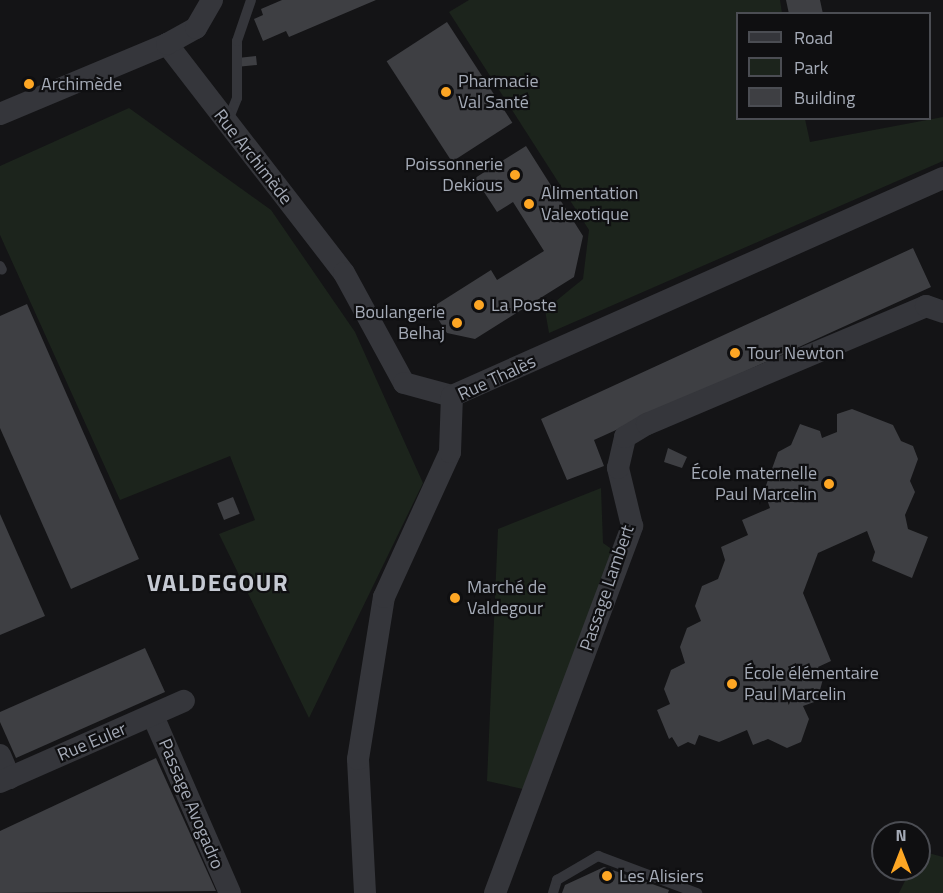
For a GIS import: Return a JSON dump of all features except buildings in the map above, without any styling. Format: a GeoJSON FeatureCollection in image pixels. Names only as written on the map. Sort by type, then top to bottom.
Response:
{"type":"FeatureCollection","features":[{"type":"Feature","properties":{"kind":"street"},"geometry":{"type":"LineString","coordinates":[[0,114],[167,44],[196,27],[212,0]]}},
{"type":"Feature","properties":{"kind":"street","name":"Rue Archimède"},"geometry":{"type":"LineString","coordinates":[[167,44],[344,273],[404,383],[452,396]]}},
{"type":"Feature","properties":{"kind":"street","name":"Rue Thalès"},"geometry":{"type":"LineString","coordinates":[[365,893],[358,759],[384,597],[450,452],[452,396],[943,178]]}},
{"type":"Feature","properties":{"kind":"street","name":"Passage Lambert"},"geometry":{"type":"LineString","coordinates":[[495,893],[632,526],[618,468],[625,437],[657,419],[926,306],[943,312]]}},
{"type":"Feature","properties":{"kind":"street","name":"Rue Euler"},"geometry":{"type":"LineString","coordinates":[[5,780],[184,702]]}},
{"type":"Feature","properties":{"kind":"street","name":"Passage Avogadro"},"geometry":{"type":"LineString","coordinates":[[153,716],[230,893]]}},
{"type":"Feature","properties":{"kind":"street"},"geometry":{"type":"LineString","coordinates":[[0,755],[5,780]]}},
{"type":"Feature","properties":{"kind":"lane"},"geometry":{"type":"LineString","coordinates":[[227,123],[237,98],[237,41],[251,0]]}},
{"type":"Feature","properties":{"kind":"lane"},"geometry":{"type":"LineString","coordinates":[[553,893],[557,880],[598,856],[697,893]]}},
{"type":"Feature","properties":{"kind":"green space"},"geometry":{"type":"Polygon","coordinates":[[[469,0],[780,0],[782,12],[736,12],[736,120],[805,120],[810,142],[943,117],[943,161],[549,333],[545,310],[583,279],[589,230],[449,12],[469,0]]]}},
{"type":"Feature","properties":{"kind":"green space"},"geometry":{"type":"Polygon","coordinates":[[[129,108],[271,210],[355,332],[423,483],[309,718],[219,534],[255,520],[230,456],[120,500],[0,235],[0,166],[129,108]]]}},
{"type":"Feature","properties":{"kind":"green space"},"geometry":{"type":"Polygon","coordinates":[[[601,488],[603,543],[613,550],[523,789],[487,781],[498,529],[601,488]]]}},
{"type":"Feature","properties":{"kind":"green space"},"geometry":{"type":"Polygon","coordinates":[[[931,854],[943,857],[943,893],[899,893],[905,881],[931,881],[931,854]]]}},
{"type":"Feature","properties":{"kind":"place","name":"Archimède"},"geometry":{"type":"Point","coordinates":[29,84]}},
{"type":"Feature","properties":{"kind":"place","name":"Pharmacie Val Santé"},"geometry":{"type":"Point","coordinates":[446,92]}},
{"type":"Feature","properties":{"kind":"place","name":"Poissonnerie Dekious"},"geometry":{"type":"Point","coordinates":[515,175]}},
{"type":"Feature","properties":{"kind":"place","name":"Alimentation Valexotique"},"geometry":{"type":"Point","coordinates":[529,204]}},
{"type":"Feature","properties":{"kind":"place","name":"La Poste"},"geometry":{"type":"Point","coordinates":[479,305]}},
{"type":"Feature","properties":{"kind":"place","name":"Boulangerie Belhaj"},"geometry":{"type":"Point","coordinates":[457,323]}},
{"type":"Feature","properties":{"kind":"place","name":"Tour Newton"},"geometry":{"type":"Point","coordinates":[735,353]}},
{"type":"Feature","properties":{"kind":"place","name":"École maternelle Paul Marcelin"},"geometry":{"type":"Point","coordinates":[829,484]}},
{"type":"Feature","properties":{"kind":"place","name":"Marché de Valdegour"},"geometry":{"type":"Point","coordinates":[455,598]}},
{"type":"Feature","properties":{"kind":"place","name":"École élémentaire Paul Marcelin"},"geometry":{"type":"Point","coordinates":[732,684]}},
{"type":"Feature","properties":{"kind":"place","name":"Les Alisiers"},"geometry":{"type":"Point","coordinates":[607,876]}},
{"type":"Feature","properties":{"kind":"district","name":"VALDEGOUR"},"geometry":{"type":"Point","coordinates":[218,583]}}]}
